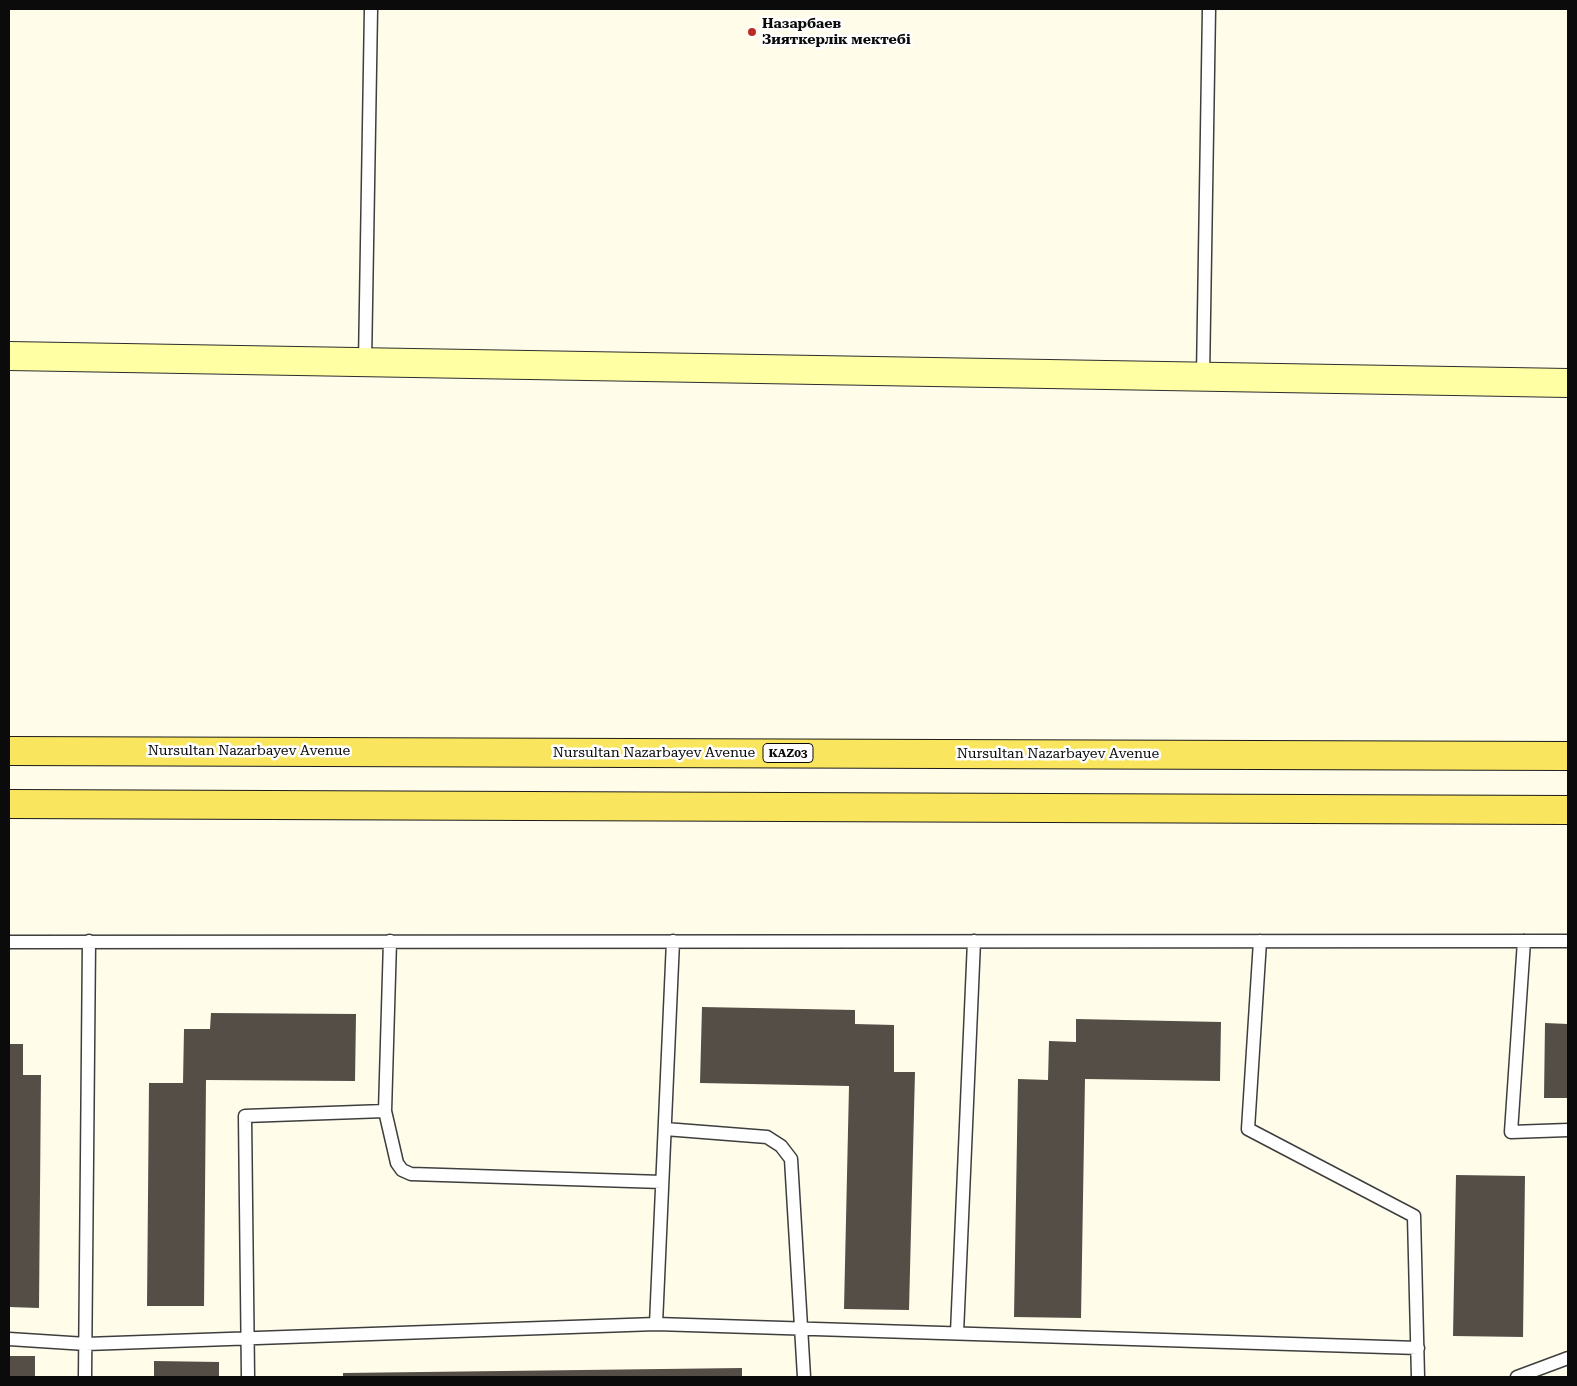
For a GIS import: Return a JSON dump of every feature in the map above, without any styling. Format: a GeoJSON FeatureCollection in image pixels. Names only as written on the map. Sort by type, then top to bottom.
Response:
{"type":"FeatureCollection","features":[{"type":"Feature","properties":{"kind":"main road","name":"Nursultan Nazarbayev Avenue"},"geometry":{"type":"LineString","coordinates":[[9,750],[1568,756]]}},
{"type":"Feature","properties":{"kind":"main road"},"geometry":{"type":"LineString","coordinates":[[9,804],[1568,810]]}},
{"type":"Feature","properties":{"kind":"street"},"geometry":{"type":"LineString","coordinates":[[9,356],[1568,382]]}},
{"type":"Feature","properties":{"kind":"lane"},"geometry":{"type":"LineString","coordinates":[[366,362],[372,9]]}},
{"type":"Feature","properties":{"kind":"lane"},"geometry":{"type":"LineString","coordinates":[[1203,376],[1210,9]]}},
{"type":"Feature","properties":{"kind":"lane"},"geometry":{"type":"LineString","coordinates":[[390,940],[385,1110],[397,1162],[402,1170],[411,1174],[662,1182]]}},
{"type":"Feature","properties":{"kind":"lane"},"geometry":{"type":"LineString","coordinates":[[9,942],[390,940],[1568,940]]}},
{"type":"Feature","properties":{"kind":"lane"},"geometry":{"type":"LineString","coordinates":[[86,1377],[89,941]]}},
{"type":"Feature","properties":{"kind":"lane"},"geometry":{"type":"LineString","coordinates":[[656,1324],[673,941]]}},
{"type":"Feature","properties":{"kind":"lane"},"geometry":{"type":"LineString","coordinates":[[958,1334],[974,941]]}},
{"type":"Feature","properties":{"kind":"lane"},"geometry":{"type":"LineString","coordinates":[[1260,941],[1248,1129],[1414,1216],[1418,1377]]}},
{"type":"Feature","properties":{"kind":"lane"},"geometry":{"type":"LineString","coordinates":[[1524,941],[1511,1132],[1568,1130]]}},
{"type":"Feature","properties":{"kind":"lane"},"geometry":{"type":"LineString","coordinates":[[248,1377],[245,1116],[385,1110]]}},
{"type":"Feature","properties":{"kind":"lane"},"geometry":{"type":"LineString","coordinates":[[665,1129],[767,1137],[781,1146],[791,1159],[804,1377]]}},
{"type":"Feature","properties":{"kind":"lane"},"geometry":{"type":"LineString","coordinates":[[9,1339],[86,1344],[656,1324],[1418,1348]]}},
{"type":"Feature","properties":{"kind":"lane"},"geometry":{"type":"LineString","coordinates":[[1517,1377],[1568,1358]]}},
{"type":"Feature","properties":{"kind":"building"},"geometry":{"type":"Polygon","coordinates":[[[702,1007],[855,1010],[855,1024],[894,1025],[894,1072],[915,1072],[909,1310],[844,1309],[849,1086],[700,1083],[702,1007]]]}},
{"type":"Feature","properties":{"kind":"building"},"geometry":{"type":"Polygon","coordinates":[[[211,1013],[356,1014],[355,1081],[206,1080],[204,1306],[147,1306],[149,1083],[183,1083],[184,1029],[210,1029],[211,1013]]]}},
{"type":"Feature","properties":{"kind":"building"},"geometry":{"type":"Polygon","coordinates":[[[1076,1019],[1221,1022],[1220,1081],[1085,1079],[1081,1318],[1014,1317],[1018,1079],[1048,1080],[1049,1041],[1076,1042],[1076,1019]]]}},
{"type":"Feature","properties":{"kind":"building"},"geometry":{"type":"Polygon","coordinates":[[[1545,1023],[1568,1024],[1568,1098],[1544,1098],[1545,1023]]]}},
{"type":"Feature","properties":{"kind":"building"},"geometry":{"type":"Polygon","coordinates":[[[9,1044],[23,1044],[23,1075],[41,1075],[39,1308],[9,1307],[9,1044]]]}},
{"type":"Feature","properties":{"kind":"building"},"geometry":{"type":"Polygon","coordinates":[[[1456,1175],[1525,1176],[1523,1337],[1453,1336],[1456,1175]]]}},
{"type":"Feature","properties":{"kind":"building"},"geometry":{"type":"Polygon","coordinates":[[[9,1356],[35,1356],[35,1377],[9,1377],[9,1356]]]}},
{"type":"Feature","properties":{"kind":"building"},"geometry":{"type":"Polygon","coordinates":[[[154,1361],[219,1362],[219,1377],[154,1377],[154,1361]]]}},
{"type":"Feature","properties":{"kind":"building"},"geometry":{"type":"Polygon","coordinates":[[[742,1368],[742,1377],[343,1377],[343,1373],[742,1368]]]}},
{"type":"Feature","properties":{"kind":"place","name":"Назарбаев Зияткерлік мектебі"},"geometry":{"type":"Point","coordinates":[752,32]}}]}
